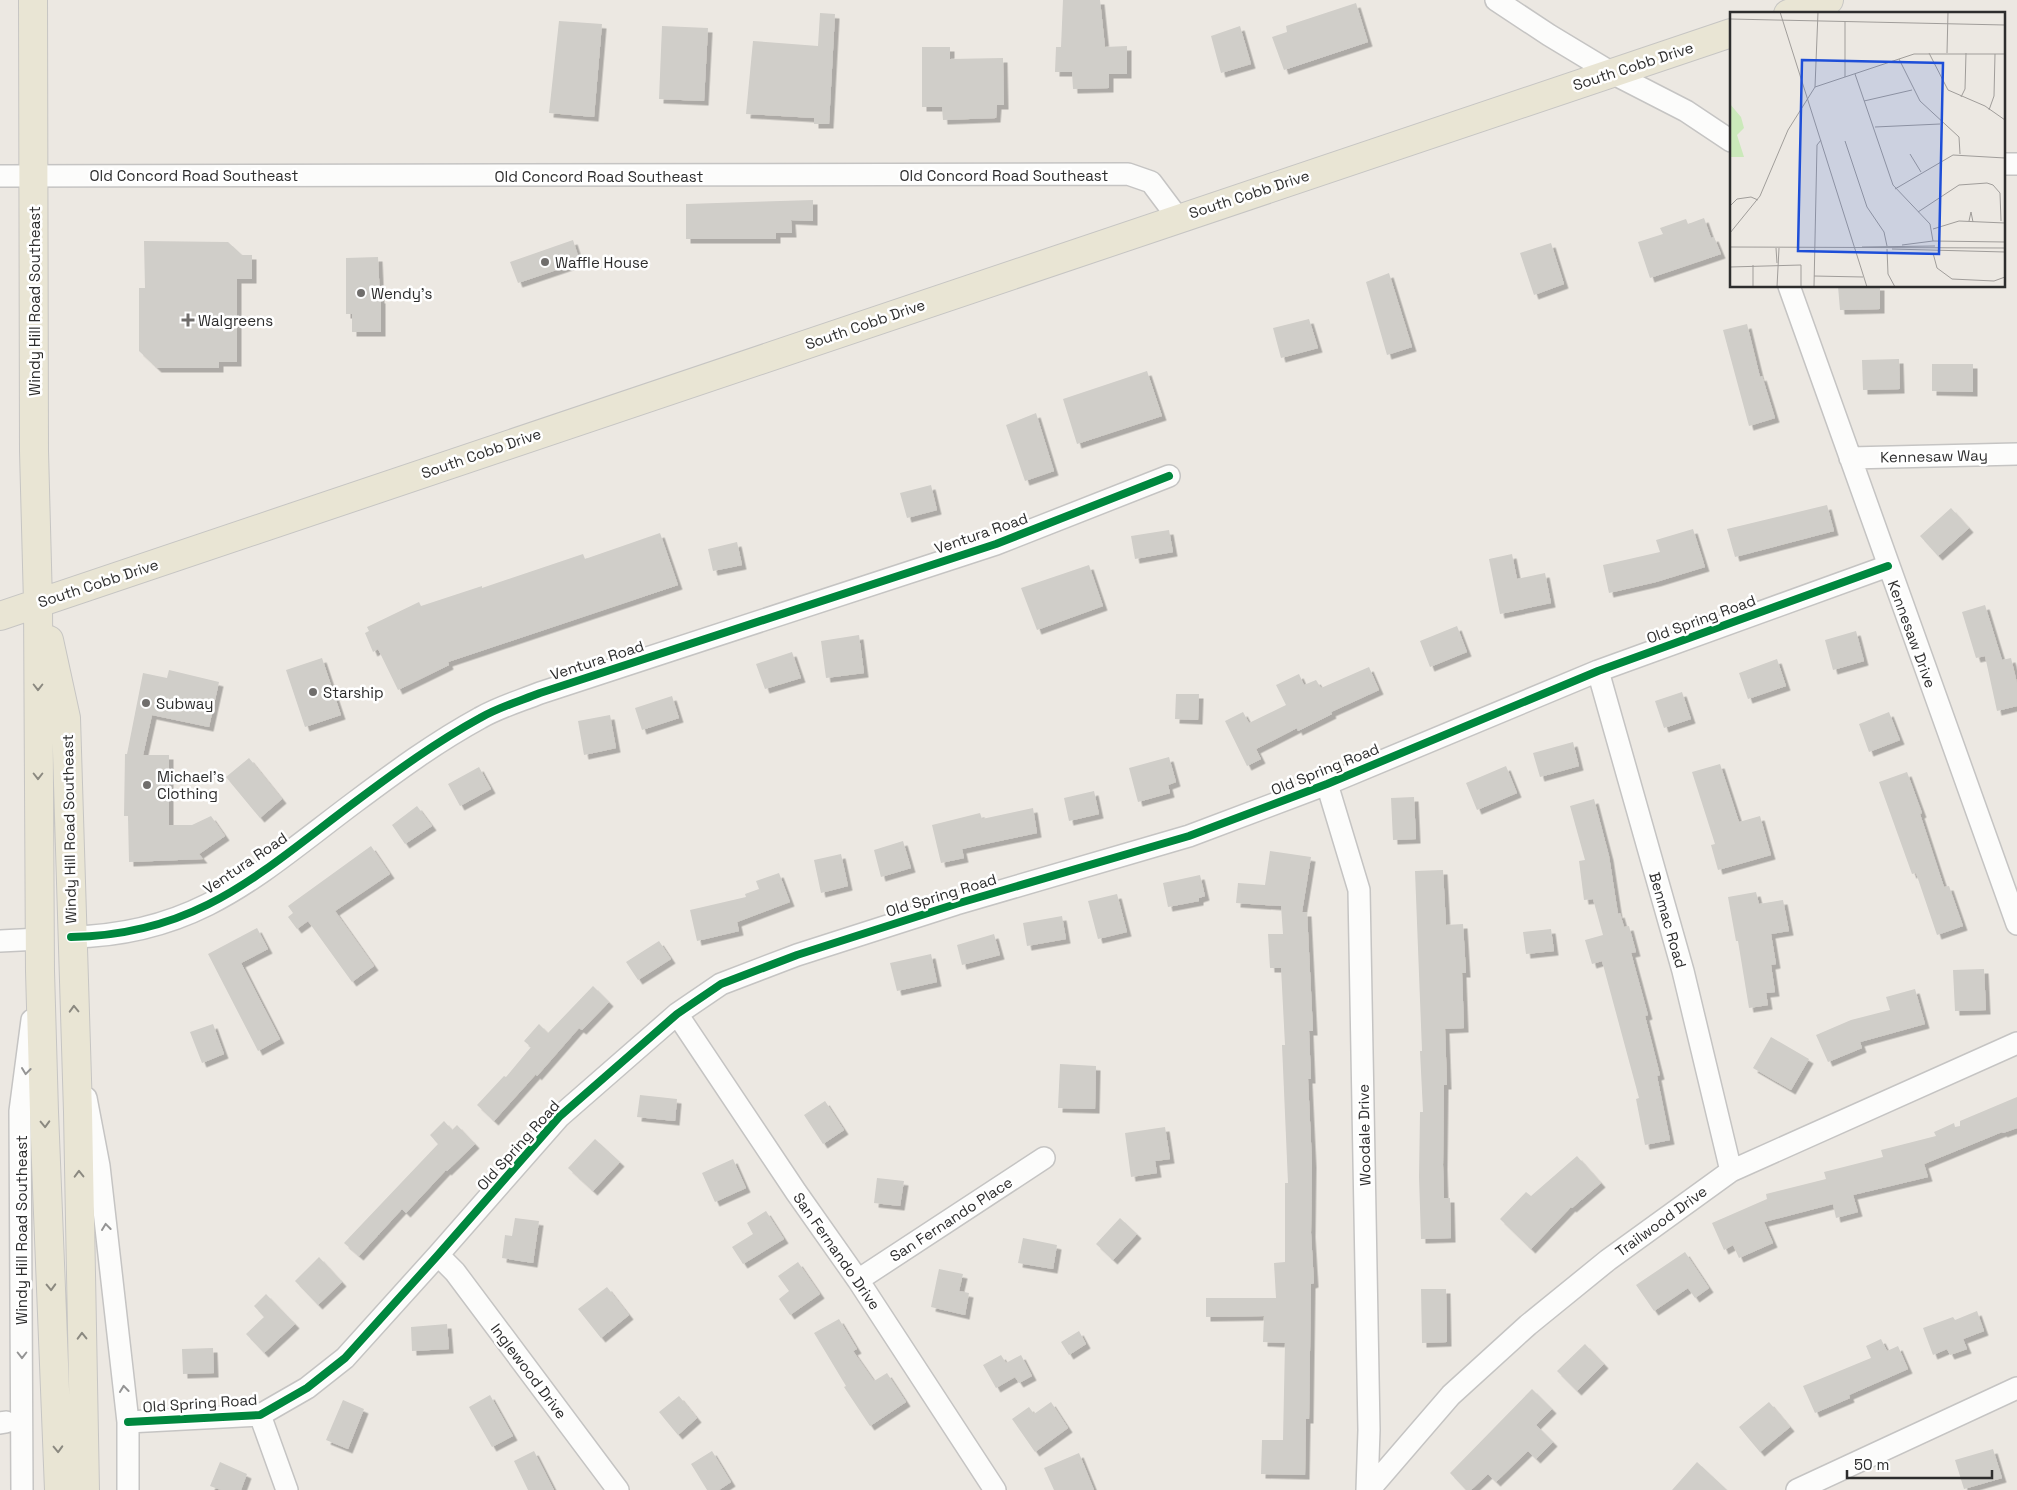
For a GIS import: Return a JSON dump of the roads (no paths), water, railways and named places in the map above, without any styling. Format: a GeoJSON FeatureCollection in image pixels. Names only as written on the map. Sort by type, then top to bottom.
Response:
{"type":"FeatureCollection","features":[{"type":"Feature","properties":{"kind":"main road","name":"Windy Hill Road Southeast"},"geometry":{"type":"LineString","coordinates":[[33,0],[34,451],[38,603],[40,970],[59,1490]]}},
{"type":"Feature","properties":{"kind":"main road"},"geometry":{"type":"LineString","coordinates":[[1794,12],[1829,0]]}},
{"type":"Feature","properties":{"kind":"main road","name":"South Cobb Drive"},"geometry":{"type":"LineString","coordinates":[[0,616],[1730,33]]}},
{"type":"Feature","properties":{"kind":"main road","name":"Windy Hill Road Southeast"},"geometry":{"type":"LineString","coordinates":[[38,603],[52,651],[66,718],[76,1058],[85,1490]]}},
{"type":"Feature","properties":{"kind":"street"},"geometry":{"type":"LineString","coordinates":[[1496,0],[1612,73],[1686,111],[1730,140]]}},
{"type":"Feature","properties":{"kind":"street"},"geometry":{"type":"LineString","coordinates":[[2004,164],[2017,164]]}},
{"type":"Feature","properties":{"kind":"street","name":"Old Concord Road Southeast"},"geometry":{"type":"LineString","coordinates":[[0,176],[1128,174],[1151,182],[1178,218]]}},
{"type":"Feature","properties":{"kind":"street","name":"Kennesaw Drive"},"geometry":{"type":"LineString","coordinates":[[1790,288],[2017,924]]}},
{"type":"Feature","properties":{"kind":"street","name":"Kennesaw Way"},"geometry":{"type":"LineString","coordinates":[[1850,458],[2017,454]]}},
{"type":"Feature","properties":{"kind":"street","name":"Ventura Road"},"geometry":{"type":"LineString","coordinates":[[71,937],[104,936],[136,931],[191,914],[217,901],[250,880],[424,752],[482,717],[540,693],[996,544],[1169,476]]}},
{"type":"Feature","properties":{"kind":"street","name":"Old Spring Road"},"geometry":{"type":"LineString","coordinates":[[128,1422],[260,1414],[307,1388],[345,1358],[559,1117],[677,1014],[721,984],[797,955],[965,902],[1189,836],[1327,784],[1598,671],[1888,566]]}},
{"type":"Feature","properties":{"kind":"street","name":"Benmac Road"},"geometry":{"type":"LineString","coordinates":[[1598,671],[1683,971],[1731,1171]]}},
{"type":"Feature","properties":{"kind":"street","name":"Woodale Drive"},"geometry":{"type":"LineString","coordinates":[[1327,784],[1359,890],[1369,1430],[1368,1490]]}},
{"type":"Feature","properties":{"kind":"street"},"geometry":{"type":"LineString","coordinates":[[0,940],[40,939]]}},
{"type":"Feature","properties":{"kind":"street","name":"Windy Hill Road Southeast"},"geometry":{"type":"LineString","coordinates":[[22,1490],[20,1111],[40,970]]}},
{"type":"Feature","properties":{"kind":"street","name":"San Fernando Drive"},"geometry":{"type":"LineString","coordinates":[[677,1014],[796,1192],[858,1280],[995,1490]]}},
{"type":"Feature","properties":{"kind":"street","name":"Trailwood Drive"},"geometry":{"type":"LineString","coordinates":[[1368,1490],[1452,1395],[1528,1325],[1608,1260],[1731,1171],[2017,1043]]}},
{"type":"Feature","properties":{"kind":"street","name":"Windy Hill Road Southeast"},"geometry":{"type":"LineString","coordinates":[[76,1058],[91,1121],[99,1166],[128,1422],[128,1490]]}},
{"type":"Feature","properties":{"kind":"street","name":"San Fernando Place"},"geometry":{"type":"LineString","coordinates":[[858,1280],[1044,1158]]}},
{"type":"Feature","properties":{"kind":"street","name":"Inglewood Drive"},"geometry":{"type":"LineString","coordinates":[[438,1255],[455,1272],[618,1490]]}},
{"type":"Feature","properties":{"kind":"street"},"geometry":{"type":"LineString","coordinates":[[1797,1490],[2017,1388]]}},
{"type":"Feature","properties":{"kind":"street"},"geometry":{"type":"LineString","coordinates":[[260,1414],[287,1490]]}},
{"type":"Feature","properties":{"kind":"place","name":"Waffle House"},"geometry":{"type":"Point","coordinates":[545,262]}},
{"type":"Feature","properties":{"kind":"place","name":"Wendy's"},"geometry":{"type":"Point","coordinates":[361,293]}},
{"type":"Feature","properties":{"kind":"place","name":"Walgreens"},"geometry":{"type":"Point","coordinates":[188,320]}},
{"type":"Feature","properties":{"kind":"place","name":"Starship"},"geometry":{"type":"Point","coordinates":[313,692]}},
{"type":"Feature","properties":{"kind":"place","name":"Subway"},"geometry":{"type":"Point","coordinates":[146,703]}},
{"type":"Feature","properties":{"kind":"place","name":"Michael's Clothing"},"geometry":{"type":"Point","coordinates":[147,785]}}]}
